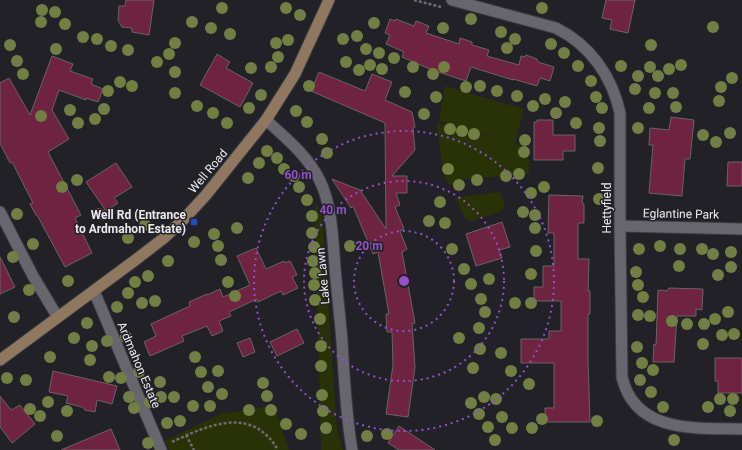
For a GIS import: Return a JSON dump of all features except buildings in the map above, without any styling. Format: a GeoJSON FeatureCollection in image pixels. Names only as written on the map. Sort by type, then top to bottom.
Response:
{"type":"FeatureCollection","features":[{"type":"Feature","properties":{"kind":"main road","name":"Well Road"},"geometry":{"type":"LineString","coordinates":[[0,360],[57,316],[94,291],[159,242],[183,220],[221,178],[266,120],[294,74],[329,0]]}},
{"type":"Feature","properties":{"kind":"street","name":"Hettyfield"},"geometry":{"type":"LineString","coordinates":[[452,0],[556,28],[571,36],[595,59],[609,81],[620,113],[622,377],[624,387],[639,408],[658,421],[675,426],[742,429]]}},
{"type":"Feature","properties":{"kind":"street","name":"Lake Lawn"},"geometry":{"type":"LineString","coordinates":[[266,120],[294,147],[313,169],[320,180],[330,216],[348,421],[352,450]]}},
{"type":"Feature","properties":{"kind":"street"},"geometry":{"type":"LineString","coordinates":[[0,212],[33,276],[57,316]]}},
{"type":"Feature","properties":{"kind":"street","name":"Eglantine Park"},"geometry":{"type":"LineString","coordinates":[[620,226],[742,229]]}},
{"type":"Feature","properties":{"kind":"street","name":"Ardmahon Estate"},"geometry":{"type":"LineString","coordinates":[[94,291],[161,450]]}},
{"type":"Feature","properties":{"kind":"path"},"geometry":{"type":"LineString","coordinates":[[414,0],[443,8]]}},
{"type":"Feature","properties":{"kind":"path"},"geometry":{"type":"LineString","coordinates":[[194,450],[186,435],[203,428],[226,422],[240,423],[257,428],[266,434],[278,450]]}},
{"type":"Feature","properties":{"kind":"green space"},"geometry":{"type":"Polygon","coordinates":[[[445,86],[524,109],[515,144],[528,148],[529,173],[459,180],[459,184],[451,185],[448,183],[443,173],[437,123],[504,141],[439,121],[445,86]]]}},
{"type":"Feature","properties":{"kind":"green space"},"geometry":{"type":"Polygon","coordinates":[[[498,192],[501,194],[505,206],[500,212],[471,221],[465,219],[456,198],[498,192]]]}},
{"type":"Feature","properties":{"kind":"green space"},"geometry":{"type":"Polygon","coordinates":[[[315,202],[322,214],[337,429],[343,450],[321,450],[315,202]]]}},
{"type":"Feature","properties":{"kind":"green space"},"geometry":{"type":"Polygon","coordinates":[[[274,406],[289,450],[169,450],[165,441],[220,414],[274,406]]]}},
{"type":"Feature","properties":{"kind":"place","name":"Well Rd (Entrance to Ardmahon Estate)"},"geometry":{"type":"Point","coordinates":[194,222]}}]}
